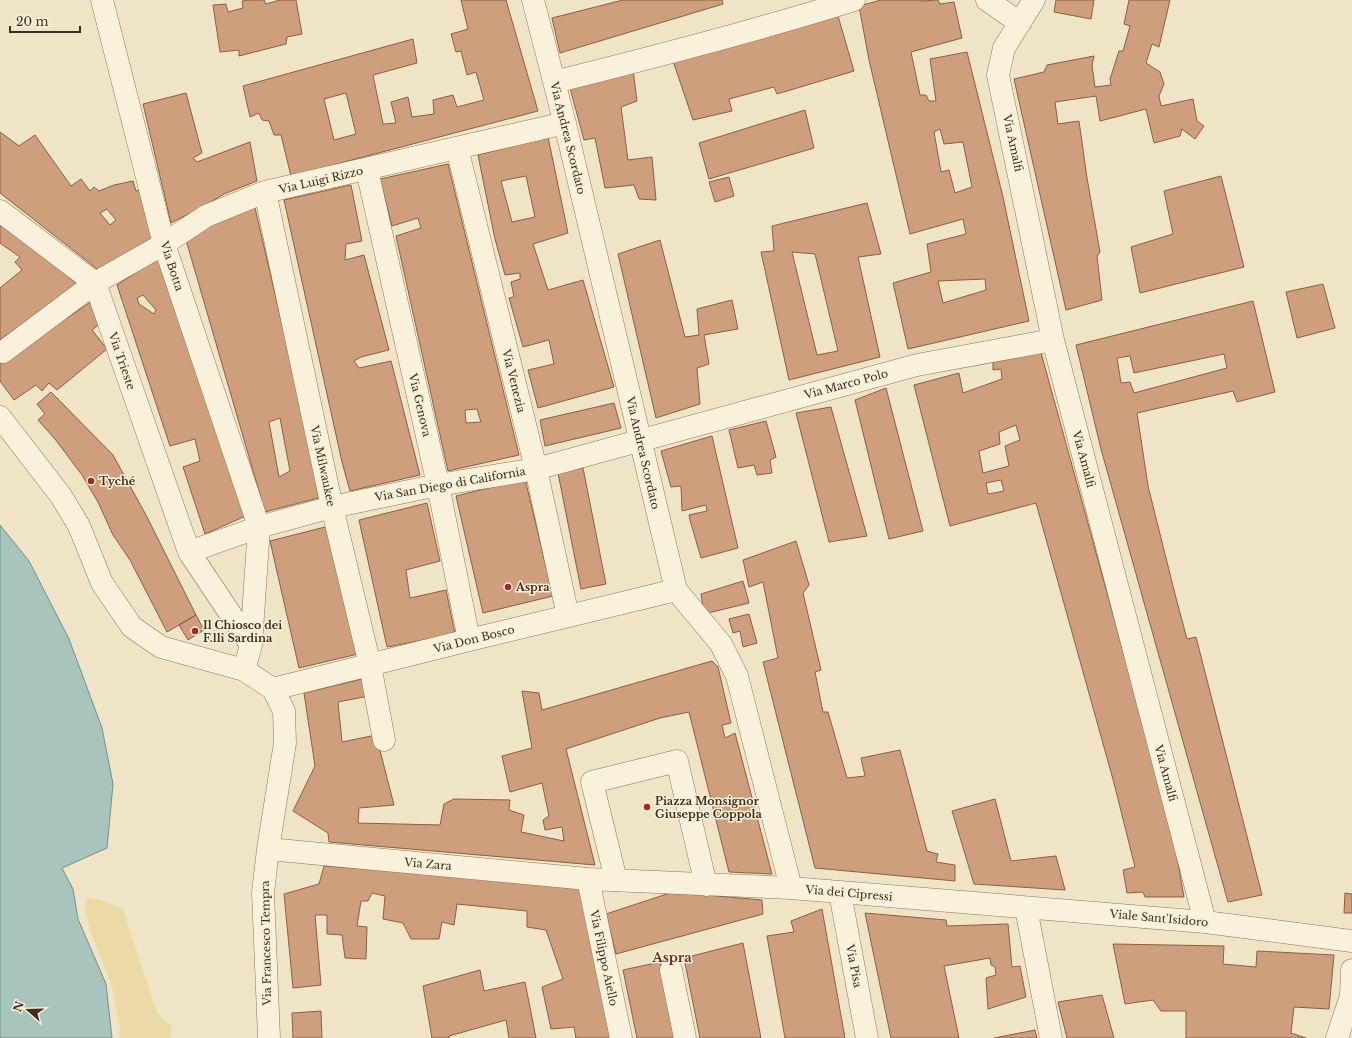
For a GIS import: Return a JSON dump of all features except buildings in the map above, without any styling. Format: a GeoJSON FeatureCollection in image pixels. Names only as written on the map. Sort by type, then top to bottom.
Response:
{"type":"FeatureCollection","features":[{"type":"Feature","properties":{"kind":"street","name":"Via Botta"},"geometry":{"type":"LineString","coordinates":[[102,0],[164,244],[259,527]]}},
{"type":"Feature","properties":{"kind":"street","name":"Via Andrea Scordato"},"geometry":{"type":"LineString","coordinates":[[533,0],[641,440],[676,590],[721,644],[737,676],[791,888]]}},
{"type":"Feature","properties":{"kind":"street"},"geometry":{"type":"LineString","coordinates":[[554,82],[649,59],[780,23],[854,0]]}},
{"type":"Feature","properties":{"kind":"street"},"geometry":{"type":"LineString","coordinates":[[987,0],[1020,23]]}},
{"type":"Feature","properties":{"kind":"street","name":"Via Amalfi"},"geometry":{"type":"LineString","coordinates":[[1034,0],[1004,48],[998,75],[1053,340],[1205,922]]}},
{"type":"Feature","properties":{"kind":"street","name":"Via Luigi Rizzo"},"geometry":{"type":"LineString","coordinates":[[3,352],[96,283],[164,244],[206,216],[265,192],[367,170],[564,123]]}},
{"type":"Feature","properties":{"kind":"street","name":"Via Venezia"},"geometry":{"type":"LineString","coordinates":[[457,148],[536,468],[568,616]]}},
{"type":"Feature","properties":{"kind":"street","name":"Via Genova"},"geometry":{"type":"LineString","coordinates":[[367,170],[438,484],[469,640]]}},
{"type":"Feature","properties":{"kind":"street","name":"Via Milwaukee"},"geometry":{"type":"LineString","coordinates":[[265,192],[332,507],[370,665],[384,740]]}},
{"type":"Feature","properties":{"kind":"street"},"geometry":{"type":"LineString","coordinates":[[0,211],[96,283]]}},
{"type":"Feature","properties":{"kind":"street","name":"Via Trieste"},"geometry":{"type":"LineString","coordinates":[[96,283],[188,552],[251,645]]}},
{"type":"Feature","properties":{"kind":"street","name":"Via Marco Polo"},"geometry":{"type":"LineString","coordinates":[[641,440],[917,365],[1053,340]]}},
{"type":"Feature","properties":{"kind":"street"},"geometry":{"type":"LineString","coordinates":[[0,418],[61,496],[79,526],[102,584],[132,627],[161,648],[244,670],[273,689]]}},
{"type":"Feature","properties":{"kind":"street","name":"Via San Diego di California"},"geometry":{"type":"LineString","coordinates":[[188,552],[259,527],[332,507],[438,484],[536,468],[641,440]]}},
{"type":"Feature","properties":{"kind":"street"},"geometry":{"type":"LineString","coordinates":[[244,670],[251,645],[259,527]]}},
{"type":"Feature","properties":{"kind":"street","name":"Via Don Bosco"},"geometry":{"type":"LineString","coordinates":[[273,689],[676,590]]}},
{"type":"Feature","properties":{"kind":"street","name":"Via Francesco Tempra"},"geometry":{"type":"LineString","coordinates":[[269,1038],[263,893],[268,849],[285,743],[284,711],[273,689]]}},
{"type":"Feature","properties":{"kind":"street"},"geometry":{"type":"LineString","coordinates":[[616,880],[592,782],[677,761],[706,885]]}},
{"type":"Feature","properties":{"kind":"street","name":"Via Zara"},"geometry":{"type":"LineString","coordinates":[[268,849],[588,879],[616,880]]}},
{"type":"Feature","properties":{"kind":"street","name":"Via Filippo Aiello"},"geometry":{"type":"LineString","coordinates":[[588,879],[621,1038]]}},
{"type":"Feature","properties":{"kind":"street","name":"Via dei Cipressi"},"geometry":{"type":"LineString","coordinates":[[616,880],[791,888],[965,903]]}},
{"type":"Feature","properties":{"kind":"street","name":"Via Pisa"},"geometry":{"type":"LineString","coordinates":[[840,893],[867,1038]]}},
{"type":"Feature","properties":{"kind":"street","name":"Viale Sant'Isidoro"},"geometry":{"type":"LineString","coordinates":[[965,903],[1205,922],[1352,941]]}},
{"type":"Feature","properties":{"kind":"street"},"geometry":{"type":"LineString","coordinates":[[1026,908],[1051,1038]]}},
{"type":"Feature","properties":{"kind":"street"},"geometry":{"type":"LineString","coordinates":[[671,970],[685,1038]]}},
{"type":"Feature","properties":{"kind":"street"},"geometry":{"type":"LineString","coordinates":[[1337,1038],[1348,1016],[1351,996],[1352,970]]}},
{"type":"Feature","properties":{"kind":"sand"},"geometry":{"type":"Polygon","coordinates":[[[87,898],[104,901],[123,910],[157,1013],[172,1027],[171,1038],[119,1038],[120,1029],[112,987],[91,933],[85,910],[87,898]]]}},
{"type":"Feature","properties":{"kind":"water"},"geometry":{"type":"Polygon","coordinates":[[[0,525],[29,561],[69,639],[102,728],[113,784],[107,848],[62,868],[73,889],[78,919],[106,984],[112,1038],[0,1038],[0,525]]]}},
{"type":"Feature","properties":{"kind":"place","name":"Tyché"},"geometry":{"type":"Point","coordinates":[91,481]}},
{"type":"Feature","properties":{"kind":"place","name":"Aspra"},"geometry":{"type":"Point","coordinates":[508,587]}},
{"type":"Feature","properties":{"kind":"place","name":"Il Chiosco dei F.lli Sardina"},"geometry":{"type":"Point","coordinates":[195,631]}},
{"type":"Feature","properties":{"kind":"place","name":"Piazza Monsignor Giuseppe Coppola"},"geometry":{"type":"Point","coordinates":[647,807]}},
{"type":"Feature","properties":{"kind":"district","name":"Aspra"},"geometry":{"type":"Point","coordinates":[672,957]}}]}
